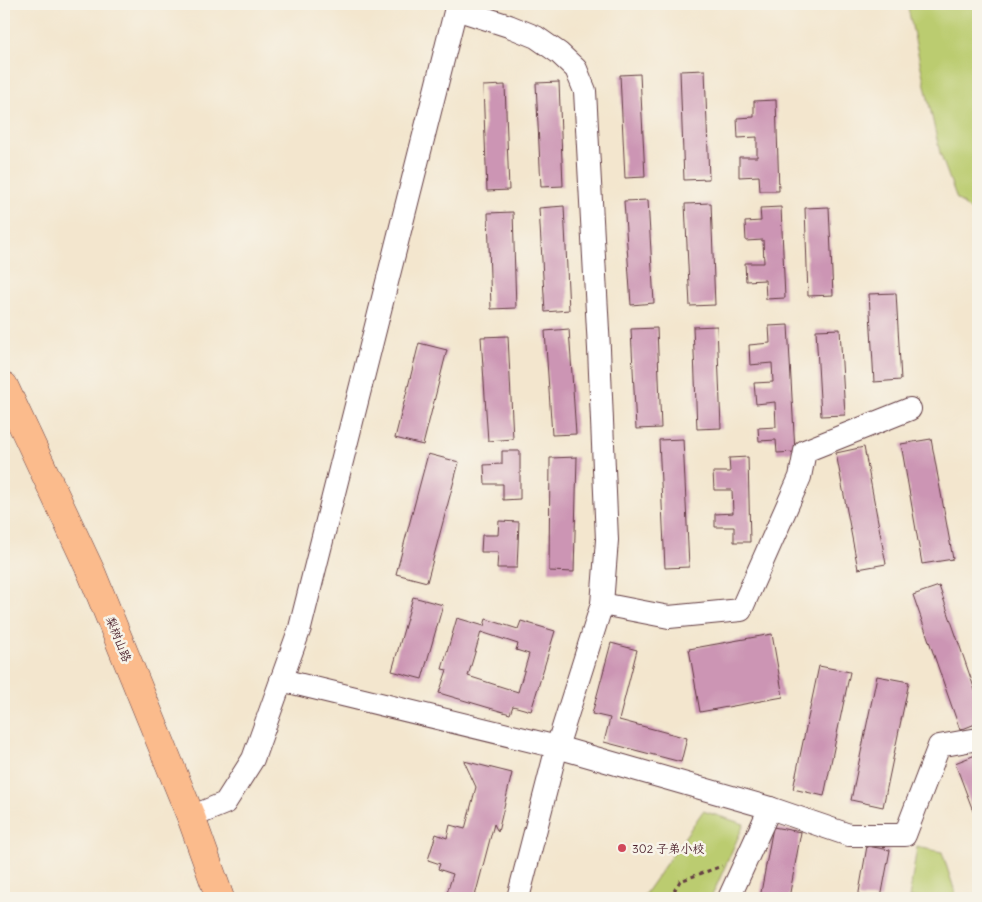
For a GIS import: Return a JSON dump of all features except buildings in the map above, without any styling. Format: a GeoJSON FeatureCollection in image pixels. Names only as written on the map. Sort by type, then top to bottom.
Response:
{"type":"FeatureCollection","features":[{"type":"Feature","properties":{"kind":"main road","name":"梨树山路"},"geometry":{"type":"LineString","coordinates":[[4,386],[92,574],[191,818],[220,898]]}},
{"type":"Feature","properties":{"kind":"street"},"geometry":{"type":"LineString","coordinates":[[191,818],[225,803],[253,759],[300,628],[456,6],[536,37],[559,53],[576,69],[585,90],[607,540],[602,604],[557,747],[518,898]]}},
{"type":"Feature","properties":{"kind":"street"},"geometry":{"type":"LineString","coordinates":[[602,604],[668,617],[741,610],[800,477],[805,451],[910,409]]}},
{"type":"Feature","properties":{"kind":"street"},"geometry":{"type":"LineString","coordinates":[[281,680],[557,747],[770,808],[849,835],[905,835],[939,746],[978,739]]}},
{"type":"Feature","properties":{"kind":"street"},"geometry":{"type":"LineString","coordinates":[[729,898],[770,808]]}},
{"type":"Feature","properties":{"kind":"path"},"geometry":{"type":"LineString","coordinates":[[670,898],[680,881],[748,856]]}},
{"type":"Feature","properties":{"kind":"green space"},"geometry":{"type":"Polygon","coordinates":[[[907,4],[978,4],[978,217],[957,199],[940,153],[907,4]]]}},
{"type":"Feature","properties":{"kind":"green space"},"geometry":{"type":"Polygon","coordinates":[[[703,811],[744,824],[711,898],[642,898],[703,811]]]}},
{"type":"Feature","properties":{"kind":"green space"},"geometry":{"type":"Polygon","coordinates":[[[917,847],[942,852],[957,898],[909,898],[917,847]]]}},
{"type":"Feature","properties":{"kind":"place","name":"302 子弟小校"},"geometry":{"type":"Point","coordinates":[622,848]}}]}
